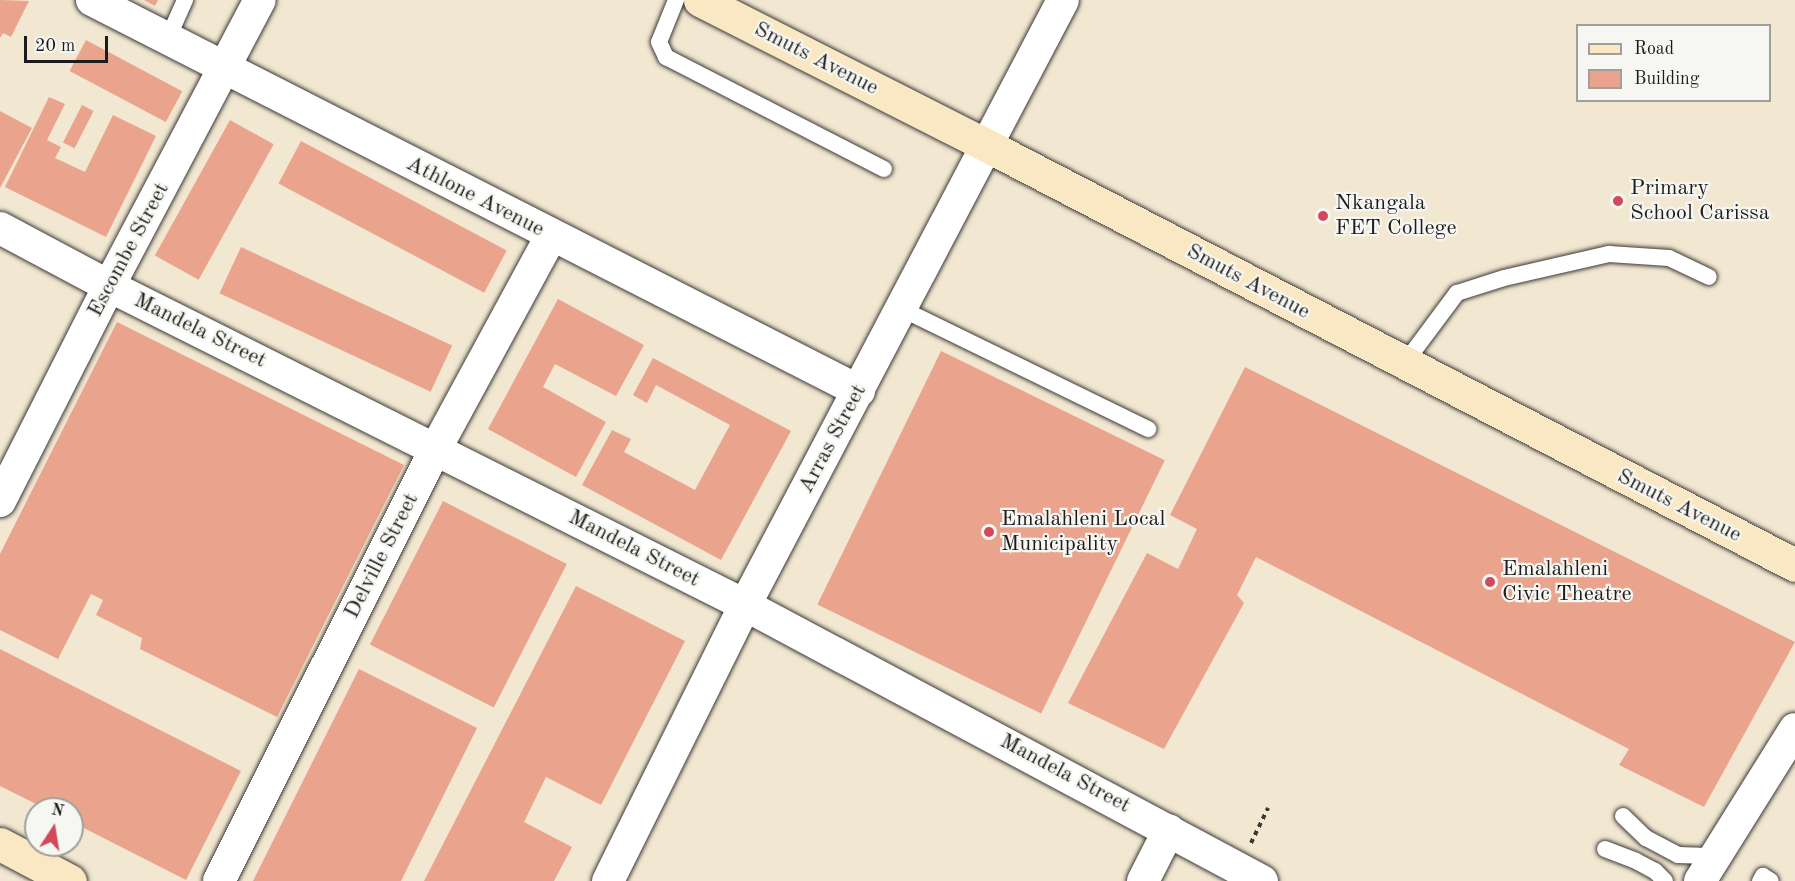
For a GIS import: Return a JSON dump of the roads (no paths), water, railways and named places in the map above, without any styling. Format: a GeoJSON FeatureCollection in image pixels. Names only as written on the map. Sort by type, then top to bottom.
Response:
{"type":"FeatureCollection","features":[{"type":"Feature","properties":{"kind":"main road","name":"Smuts Avenue"},"geometry":{"type":"LineString","coordinates":[[700,0],[988,146],[1795,566]]}},
{"type":"Feature","properties":{"kind":"main road"},"geometry":{"type":"LineString","coordinates":[[0,844],[70,881]]}},
{"type":"Feature","properties":{"kind":"street","name":"Athlone Avenue"},"geometry":{"type":"LineString","coordinates":[[92,0],[859,391]]}},
{"type":"Feature","properties":{"kind":"street","name":"Escombe Street"},"geometry":{"type":"LineString","coordinates":[[0,501],[109,286],[260,0]]}},
{"type":"Feature","properties":{"kind":"street","name":"Arras Street"},"geometry":{"type":"LineString","coordinates":[[608,881],[745,605],[1063,0]]}},
{"type":"Feature","properties":{"kind":"street","name":"Mandela Street"},"geometry":{"type":"LineString","coordinates":[[0,228],[109,286],[436,448],[745,605],[1251,874]]}},
{"type":"Feature","properties":{"kind":"street","name":"Delville Street"},"geometry":{"type":"LineString","coordinates":[[219,881],[436,448],[551,236]]}},
{"type":"Feature","properties":{"kind":"street"},"geometry":{"type":"LineString","coordinates":[[1708,868],[1795,729]]}},
{"type":"Feature","properties":{"kind":"street"},"geometry":{"type":"LineString","coordinates":[[1143,881],[1169,830]]}},
{"type":"Feature","properties":{"kind":"lane"},"geometry":{"type":"LineString","coordinates":[[168,38],[184,0]]}},
{"type":"Feature","properties":{"kind":"lane"},"geometry":{"type":"LineString","coordinates":[[676,0],[659,42],[666,57],[884,169]]}},
{"type":"Feature","properties":{"kind":"lane"},"geometry":{"type":"LineString","coordinates":[[1404,364],[1457,293],[1504,278],[1609,254],[1669,258],[1709,277]]}},
{"type":"Feature","properties":{"kind":"lane"},"geometry":{"type":"LineString","coordinates":[[902,309],[1148,429]]}},
{"type":"Feature","properties":{"kind":"lane"},"geometry":{"type":"LineString","coordinates":[[1623,816],[1646,838],[1708,868]]}},
{"type":"Feature","properties":{"kind":"lane"},"geometry":{"type":"LineString","coordinates":[[1605,849],[1636,861],[1665,881]]}},
{"type":"Feature","properties":{"kind":"lane"},"geometry":{"type":"LineString","coordinates":[[1760,881],[1763,876],[1771,881]]}},
{"type":"Feature","properties":{"kind":"place","name":"Primary School Carissa"},"geometry":{"type":"Point","coordinates":[1618,201]}},
{"type":"Feature","properties":{"kind":"place","name":"Nkangala FET College"},"geometry":{"type":"Point","coordinates":[1323,216]}},
{"type":"Feature","properties":{"kind":"place","name":"Emalahleni Local Municipality"},"geometry":{"type":"Point","coordinates":[989,532]}},
{"type":"Feature","properties":{"kind":"place","name":"Emalahleni Civic Theatre"},"geometry":{"type":"Point","coordinates":[1490,582]}}]}
